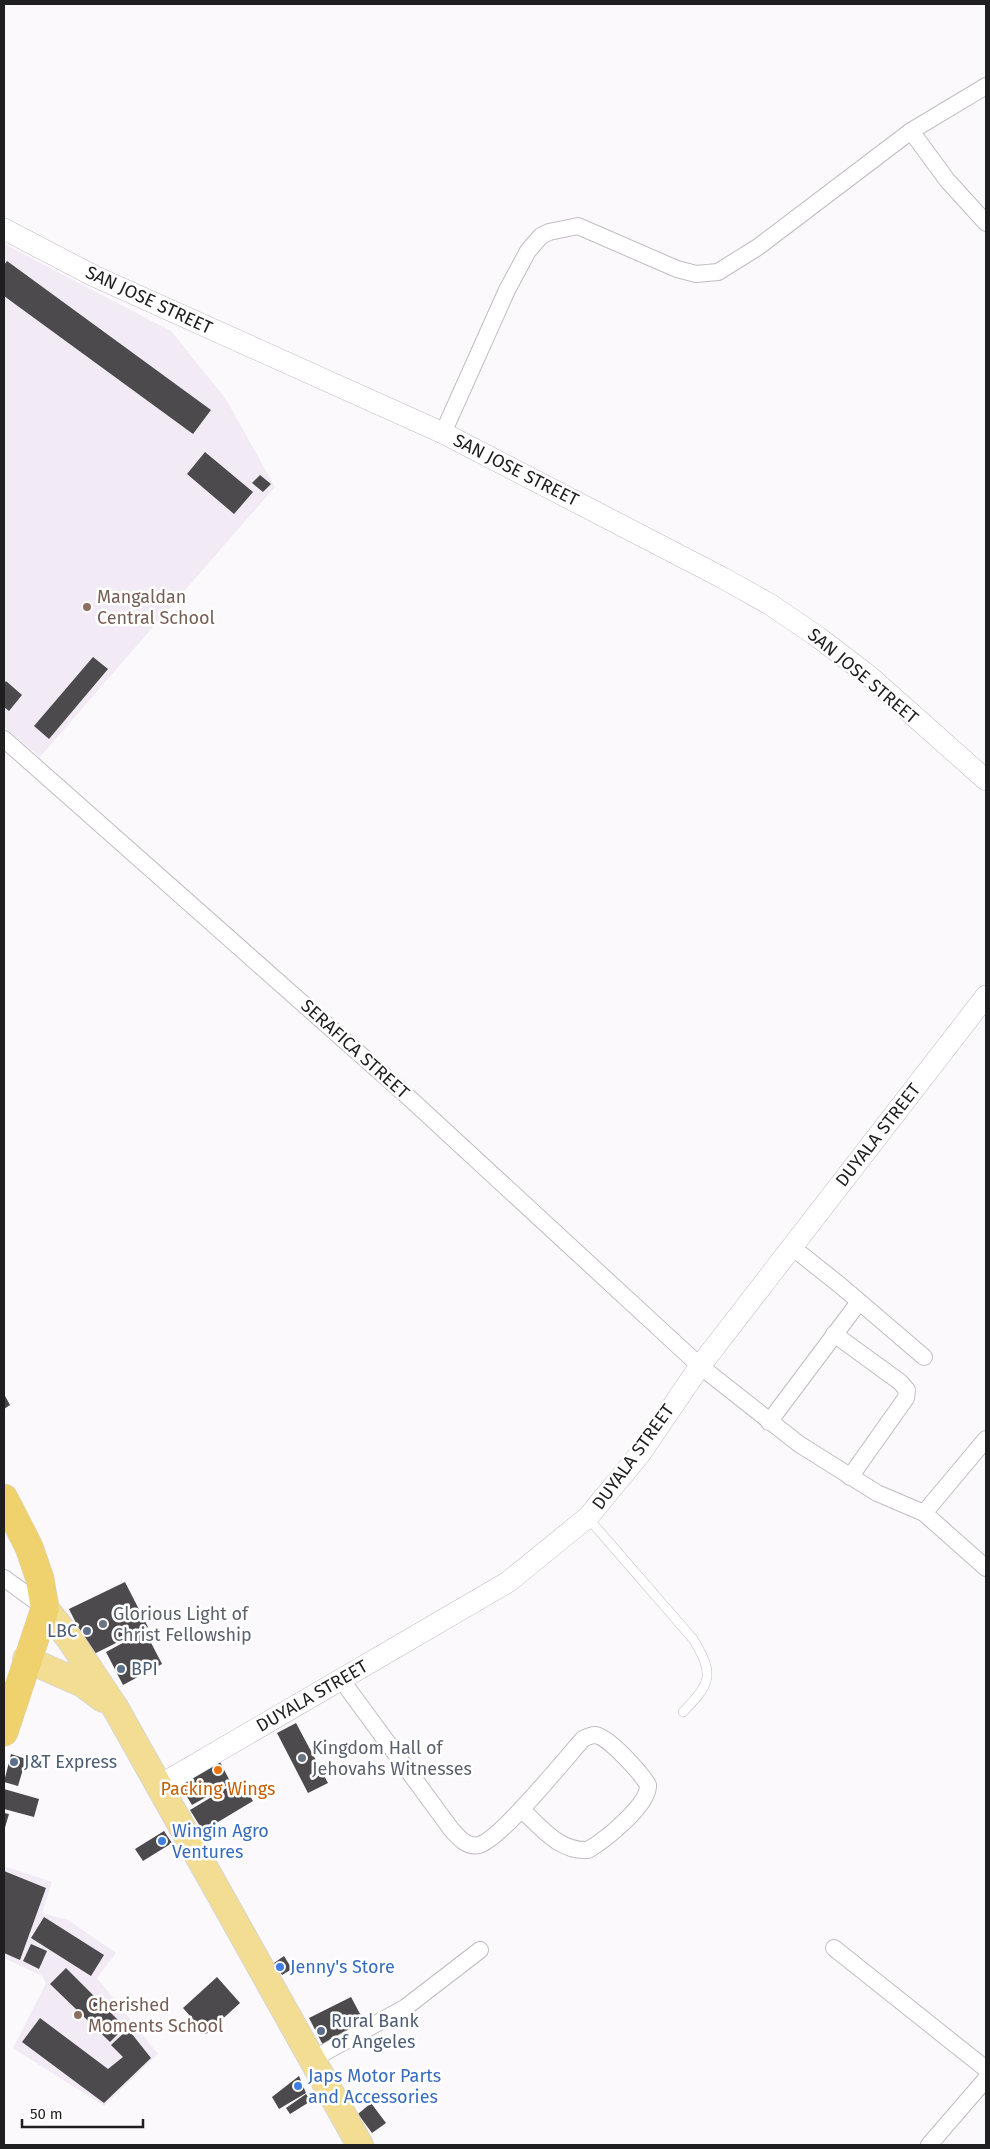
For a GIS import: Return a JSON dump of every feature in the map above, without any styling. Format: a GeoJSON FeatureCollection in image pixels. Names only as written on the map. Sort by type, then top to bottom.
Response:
{"type":"FeatureCollection","features":[{"type":"Feature","properties":{"kind":"highway"},"geometry":{"type":"LineString","coordinates":[[4,1498],[28,1547],[40,1579],[45,1608],[26,1659],[4,1732]]}},
{"type":"Feature","properties":{"kind":"main road"},"geometry":{"type":"LineString","coordinates":[[45,1608],[69,1638],[116,1709],[360,2145]]}},
{"type":"Feature","properties":{"kind":"main road"},"geometry":{"type":"LineString","coordinates":[[26,1659],[83,1684],[116,1709]]}},
{"type":"Feature","properties":{"kind":"street"},"geometry":{"type":"LineString","coordinates":[[443,433],[507,290],[528,251],[541,236],[549,232],[578,226],[677,269],[696,274],[718,272],[758,247],[911,131],[986,86]]}},
{"type":"Feature","properties":{"kind":"street"},"geometry":{"type":"LineString","coordinates":[[911,131],[947,180],[986,223]]}},
{"type":"Feature","properties":{"kind":"street","name":"SAN JOSE STREET"},"geometry":{"type":"LineString","coordinates":[[4,229],[94,276],[443,433],[697,564],[772,605],[869,676],[986,780]]}},
{"type":"Feature","properties":{"kind":"street","name":"SERAFICA STREET"},"geometry":{"type":"LineString","coordinates":[[4,739],[406,1094],[700,1366],[770,1422],[850,1477],[899,1504],[924,1513]]}},
{"type":"Feature","properties":{"kind":"street","name":"DUYALA STREET"},"geometry":{"type":"LineString","coordinates":[[160,1785],[340,1678],[508,1582],[588,1518],[640,1454],[700,1366],[986,996]]}},
{"type":"Feature","properties":{"kind":"street"},"geometry":{"type":"LineString","coordinates":[[792,1247],[924,1357]]}},
{"type":"Feature","properties":{"kind":"street"},"geometry":{"type":"LineString","coordinates":[[770,1422],[859,1302]]}},
{"type":"Feature","properties":{"kind":"street"},"geometry":{"type":"LineString","coordinates":[[834,1334],[900,1382],[907,1390],[906,1398],[850,1477]]}},
{"type":"Feature","properties":{"kind":"street"},"geometry":{"type":"LineString","coordinates":[[985,1564],[924,1513],[986,1439]]}},
{"type":"Feature","properties":{"kind":"street"},"geometry":{"type":"LineString","coordinates":[[4,1578],[45,1608]]}},
{"type":"Feature","properties":{"kind":"street"},"geometry":{"type":"LineString","coordinates":[[340,1678],[459,1839],[469,1844],[478,1845],[488,1841],[501,1831],[520,1809],[583,1739],[589,1736],[596,1735],[608,1742],[648,1785],[648,1793],[641,1805],[588,1850],[570,1850],[562,1846],[520,1809]]}},
{"type":"Feature","properties":{"kind":"street"},"geometry":{"type":"LineString","coordinates":[[834,1948],[986,2069]]}},
{"type":"Feature","properties":{"kind":"street"},"geometry":{"type":"LineString","coordinates":[[313,2059],[406,2007],[480,1950]]}},
{"type":"Feature","properties":{"kind":"street"},"geometry":{"type":"LineString","coordinates":[[929,2145],[986,2079]]}},
{"type":"Feature","properties":{"kind":"lane"},"geometry":{"type":"LineString","coordinates":[[588,1518],[693,1639],[704,1656],[708,1680],[702,1692],[683,1712]]}},
{"type":"Feature","properties":{"kind":"shaded area","name":"Mangaldan Central School"},"geometry":{"type":"Polygon","coordinates":[[[4,244],[171,331],[226,399],[275,487],[40,757],[4,727],[4,244]]]}},
{"type":"Feature","properties":{"kind":"shaded area","name":"Cherished Moments School"},"geometry":{"type":"Polygon","coordinates":[[[4,1866],[52,1882],[42,1913],[68,1920],[116,1953],[97,1978],[158,2054],[104,2106],[13,2048],[46,1983],[42,1976],[4,1958],[4,1866]]]}},
{"type":"Feature","properties":{"kind":"building"},"geometry":{"type":"Polygon","coordinates":[[[7,261],[211,410],[193,434],[4,296],[4,265],[7,261]]]}},
{"type":"Feature","properties":{"kind":"building"},"geometry":{"type":"Polygon","coordinates":[[[205,452],[253,492],[234,514],[187,474],[205,452]]]}},
{"type":"Feature","properties":{"kind":"building"},"geometry":{"type":"Polygon","coordinates":[[[260,475],[271,484],[263,492],[252,483],[260,475]]]}},
{"type":"Feature","properties":{"kind":"building"},"geometry":{"type":"Polygon","coordinates":[[[93,657],[108,669],[49,739],[34,726],[93,657]]]}},
{"type":"Feature","properties":{"kind":"building"},"geometry":{"type":"Polygon","coordinates":[[[6,681],[22,695],[9,711],[4,707],[4,684],[6,681]]]}},
{"type":"Feature","properties":{"kind":"building"},"geometry":{"type":"Polygon","coordinates":[[[4,1394],[10,1405],[4,1409],[4,1394]]]}},
{"type":"Feature","properties":{"kind":"building"},"geometry":{"type":"Polygon","coordinates":[[[125,1582],[148,1627],[92,1655],[69,1609],[125,1582]]]}},
{"type":"Feature","properties":{"kind":"building"},"geometry":{"type":"Polygon","coordinates":[[[145,1631],[162,1664],[123,1685],[106,1652],[145,1631]]]}},
{"type":"Feature","properties":{"kind":"building","name":"Kingdom Hall of Jehovahs Witnesses"},"geometry":{"type":"Polygon","coordinates":[[[296,1723],[328,1783],[308,1793],[277,1733],[296,1723]]]}},
{"type":"Feature","properties":{"kind":"building"},"geometry":{"type":"Polygon","coordinates":[[[11,1754],[26,1759],[18,1786],[4,1782],[11,1754]]]}},
{"type":"Feature","properties":{"kind":"building"},"geometry":{"type":"Polygon","coordinates":[[[220,1762],[231,1783],[192,1805],[180,1785],[220,1762]]]}},
{"type":"Feature","properties":{"kind":"building"},"geometry":{"type":"Polygon","coordinates":[[[240,1780],[253,1801],[203,1831],[190,1810],[240,1780]]]}},
{"type":"Feature","properties":{"kind":"building"},"geometry":{"type":"Polygon","coordinates":[[[4,1789],[39,1799],[34,1817],[4,1809],[4,1789]]]}},
{"type":"Feature","properties":{"kind":"building"},"geometry":{"type":"Polygon","coordinates":[[[4,1813],[9,1814],[4,1831],[4,1813]]]}},
{"type":"Feature","properties":{"kind":"building"},"geometry":{"type":"Polygon","coordinates":[[[164,1831],[172,1843],[143,1861],[135,1849],[164,1831]]]}},
{"type":"Feature","properties":{"kind":"building"},"geometry":{"type":"Polygon","coordinates":[[[4,1871],[46,1888],[20,1960],[4,1953],[4,1871]]]}},
{"type":"Feature","properties":{"kind":"building"},"geometry":{"type":"Polygon","coordinates":[[[44,1917],[104,1955],[91,1976],[31,1938],[44,1917]]]}},
{"type":"Feature","properties":{"kind":"building"},"geometry":{"type":"Polygon","coordinates":[[[31,1944],[47,1951],[39,1969],[23,1961],[31,1944]]]}},
{"type":"Feature","properties":{"kind":"building"},"geometry":{"type":"Polygon","coordinates":[[[284,1956],[292,1969],[282,1975],[274,1963],[284,1956]]]}},
{"type":"Feature","properties":{"kind":"building"},"geometry":{"type":"Polygon","coordinates":[[[66,1968],[125,2027],[110,2042],[50,1984],[66,1968]]]}},
{"type":"Feature","properties":{"kind":"building"},"geometry":{"type":"Polygon","coordinates":[[[217,1977],[240,2003],[206,2034],[183,2008],[217,1977]]]}},
{"type":"Feature","properties":{"kind":"building"},"geometry":{"type":"Polygon","coordinates":[[[351,1997],[367,2027],[325,2049],[309,2018],[351,1997]]]}},
{"type":"Feature","properties":{"kind":"building"},"geometry":{"type":"Polygon","coordinates":[[[40,2018],[108,2069],[123,2057],[111,2045],[128,2029],[151,2058],[104,2103],[22,2042],[40,2018]]]}},
{"type":"Feature","properties":{"kind":"building"},"geometry":{"type":"Polygon","coordinates":[[[299,2076],[306,2093],[279,2109],[272,2097],[299,2076]]]}},
{"type":"Feature","properties":{"kind":"building"},"geometry":{"type":"Polygon","coordinates":[[[306,2094],[311,2101],[290,2114],[286,2108],[306,2094]]]}},
{"type":"Feature","properties":{"kind":"building"},"geometry":{"type":"Polygon","coordinates":[[[371,2103],[386,2123],[372,2133],[358,2114],[371,2103]]]}},
{"type":"Feature","properties":{"kind":"place","name":"Mangaldan Central School"},"geometry":{"type":"Point","coordinates":[87,607]}},
{"type":"Feature","properties":{"kind":"place","name":"Glorious Light of Christ Fellowship"},"geometry":{"type":"Point","coordinates":[103,1624]}},
{"type":"Feature","properties":{"kind":"place","name":"LBC"},"geometry":{"type":"Point","coordinates":[87,1631]}},
{"type":"Feature","properties":{"kind":"place","name":"BPI"},"geometry":{"type":"Point","coordinates":[121,1669]}},
{"type":"Feature","properties":{"kind":"place","name":"Kingdom Hall of Jehovahs Witnesses"},"geometry":{"type":"Point","coordinates":[302,1758]}},
{"type":"Feature","properties":{"kind":"place","name":"J&T Express"},"geometry":{"type":"Point","coordinates":[14,1762]}},
{"type":"Feature","properties":{"kind":"place","name":"Packing Wings"},"geometry":{"type":"Point","coordinates":[218,1770]}},
{"type":"Feature","properties":{"kind":"place","name":"Wingin Agro Ventures"},"geometry":{"type":"Point","coordinates":[162,1841]}},
{"type":"Feature","properties":{"kind":"place","name":"Jenny's Store"},"geometry":{"type":"Point","coordinates":[280,1967]}},
{"type":"Feature","properties":{"kind":"place","name":"Cherished Moments School"},"geometry":{"type":"Point","coordinates":[78,2015]}},
{"type":"Feature","properties":{"kind":"place","name":"Rural Bank of Angeles"},"geometry":{"type":"Point","coordinates":[321,2031]}},
{"type":"Feature","properties":{"kind":"place","name":"Japs Motor Parts and Accessories"},"geometry":{"type":"Point","coordinates":[298,2086]}}]}
